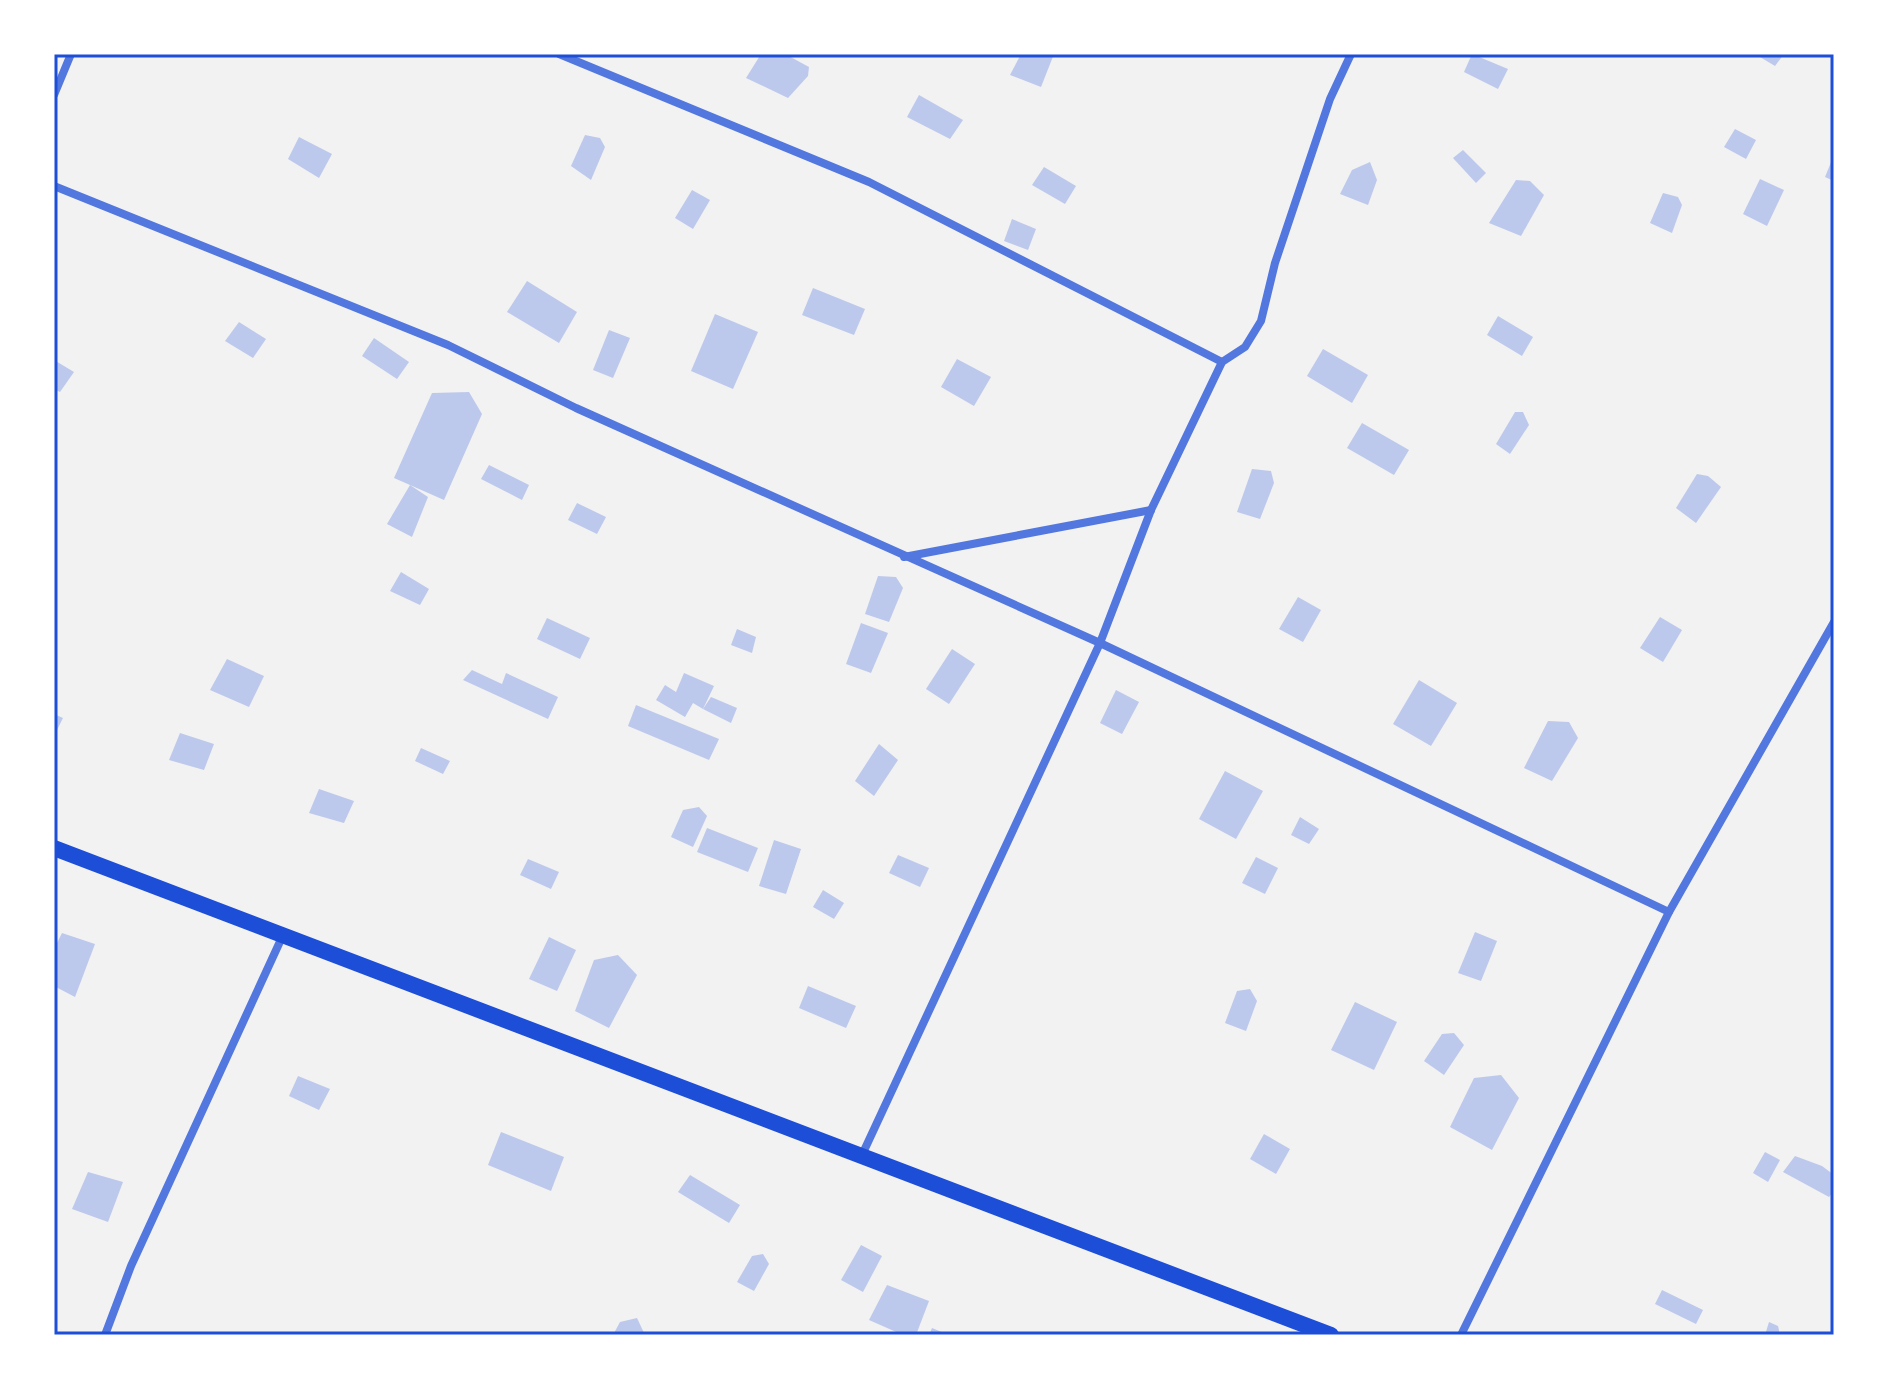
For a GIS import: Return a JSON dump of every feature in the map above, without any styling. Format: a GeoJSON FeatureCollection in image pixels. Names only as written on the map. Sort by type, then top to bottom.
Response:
{"type":"FeatureCollection","features":[{"type":"Feature","properties":{"kind":"main road"},"geometry":{"type":"LineString","coordinates":[[54,848],[1331,1335]]}},
{"type":"Feature","properties":{"kind":"street"},"geometry":{"type":"LineString","coordinates":[[54,95],[71,54]]}},
{"type":"Feature","properties":{"kind":"street"},"geometry":{"type":"LineString","coordinates":[[559,54],[869,182],[1222,362]]}},
{"type":"Feature","properties":{"kind":"street"},"geometry":{"type":"LineString","coordinates":[[862,1156],[1100,643],[1151,510],[1222,362],[1245,347],[1261,321],[1275,263],[1330,99],[1351,54]]}},
{"type":"Feature","properties":{"kind":"street"},"geometry":{"type":"LineString","coordinates":[[54,186],[448,345],[903,557],[1100,643],[1669,912]]}},
{"type":"Feature","properties":{"kind":"street"},"geometry":{"type":"LineString","coordinates":[[903,557],[1151,510]]}},
{"type":"Feature","properties":{"kind":"street"},"geometry":{"type":"LineString","coordinates":[[1461,1335],[1669,912],[1834,622]]}},
{"type":"Feature","properties":{"kind":"street"},"geometry":{"type":"LineString","coordinates":[[105,1335],[131,1266],[283,935]]}},
{"type":"Feature","properties":{"kind":"building"},"geometry":{"type":"Polygon","coordinates":[[[761,54],[785,54],[809,67],[808,76],[788,98],[746,78],[761,54]]]}},
{"type":"Feature","properties":{"kind":"building"},"geometry":{"type":"Polygon","coordinates":[[[1021,54],[1054,54],[1041,87],[1010,75],[1021,54]]]}},
{"type":"Feature","properties":{"kind":"building"},"geometry":{"type":"Polygon","coordinates":[[[1472,54],[1508,69],[1498,89],[1464,72],[1472,54]]]}},
{"type":"Feature","properties":{"kind":"building"},"geometry":{"type":"Polygon","coordinates":[[[1755,54],[1784,54],[1775,66],[1755,54]]]}},
{"type":"Feature","properties":{"kind":"building"},"geometry":{"type":"Polygon","coordinates":[[[919,95],[963,120],[950,139],[907,117],[919,95]]]}},
{"type":"Feature","properties":{"kind":"building"},"geometry":{"type":"Polygon","coordinates":[[[1735,129],[1756,140],[1746,159],[1724,147],[1735,129]]]}},
{"type":"Feature","properties":{"kind":"building"},"geometry":{"type":"Polygon","coordinates":[[[585,135],[600,138],[605,147],[591,180],[571,166],[585,135]]]}},
{"type":"Feature","properties":{"kind":"building"},"geometry":{"type":"Polygon","coordinates":[[[299,137],[332,154],[319,178],[288,159],[299,137]]]}},
{"type":"Feature","properties":{"kind":"building"},"geometry":{"type":"Polygon","coordinates":[[[1463,150],[1486,173],[1476,183],[1453,158],[1463,150]]]}},
{"type":"Feature","properties":{"kind":"building"},"geometry":{"type":"Polygon","coordinates":[[[1834,155],[1834,181],[1825,177],[1834,155]]]}},
{"type":"Feature","properties":{"kind":"building"},"geometry":{"type":"Polygon","coordinates":[[[1370,162],[1377,180],[1368,205],[1340,194],[1352,170],[1370,162]]]}},
{"type":"Feature","properties":{"kind":"building"},"geometry":{"type":"Polygon","coordinates":[[[1044,167],[1076,186],[1065,204],[1032,185],[1044,167]]]}},
{"type":"Feature","properties":{"kind":"building"},"geometry":{"type":"Polygon","coordinates":[[[1760,179],[1784,190],[1767,226],[1743,214],[1760,179]]]}},
{"type":"Feature","properties":{"kind":"building"},"geometry":{"type":"Polygon","coordinates":[[[1516,180],[1530,181],[1544,195],[1521,236],[1489,223],[1516,180]]]}},
{"type":"Feature","properties":{"kind":"building"},"geometry":{"type":"Polygon","coordinates":[[[692,190],[710,200],[693,229],[675,218],[692,190]]]}},
{"type":"Feature","properties":{"kind":"building"},"geometry":{"type":"Polygon","coordinates":[[[1663,193],[1678,197],[1682,205],[1672,233],[1650,223],[1663,193]]]}},
{"type":"Feature","properties":{"kind":"building"},"geometry":{"type":"Polygon","coordinates":[[[1012,219],[1036,229],[1028,250],[1004,241],[1012,219]]]}},
{"type":"Feature","properties":{"kind":"building"},"geometry":{"type":"Polygon","coordinates":[[[527,281],[577,312],[559,343],[507,312],[527,281]]]}},
{"type":"Feature","properties":{"kind":"building"},"geometry":{"type":"Polygon","coordinates":[[[813,288],[865,309],[854,335],[802,315],[813,288]]]}},
{"type":"Feature","properties":{"kind":"building"},"geometry":{"type":"Polygon","coordinates":[[[715,314],[758,332],[733,389],[691,371],[715,314]]]}},
{"type":"Feature","properties":{"kind":"building"},"geometry":{"type":"Polygon","coordinates":[[[1498,316],[1533,337],[1522,356],[1487,335],[1498,316]]]}},
{"type":"Feature","properties":{"kind":"building"},"geometry":{"type":"Polygon","coordinates":[[[239,322],[266,339],[253,358],[225,341],[239,322]]]}},
{"type":"Feature","properties":{"kind":"building"},"geometry":{"type":"Polygon","coordinates":[[[609,330],[630,338],[613,378],[593,370],[609,330]]]}},
{"type":"Feature","properties":{"kind":"building"},"geometry":{"type":"Polygon","coordinates":[[[374,338],[409,362],[397,379],[362,356],[374,338]]]}},
{"type":"Feature","properties":{"kind":"building"},"geometry":{"type":"Polygon","coordinates":[[[1323,349],[1368,375],[1352,403],[1307,376],[1323,349]]]}},
{"type":"Feature","properties":{"kind":"building"},"geometry":{"type":"Polygon","coordinates":[[[957,359],[991,377],[974,406],[941,387],[957,359]]]}},
{"type":"Feature","properties":{"kind":"building"},"geometry":{"type":"Polygon","coordinates":[[[54,360],[74,372],[60,392],[54,389],[54,360]]]}},
{"type":"Feature","properties":{"kind":"building"},"geometry":{"type":"Polygon","coordinates":[[[469,392],[482,414],[444,500],[394,478],[432,393],[469,392]]]}},
{"type":"Feature","properties":{"kind":"building"},"geometry":{"type":"Polygon","coordinates":[[[1515,412],[1523,412],[1529,425],[1510,454],[1496,444],[1515,412]]]}},
{"type":"Feature","properties":{"kind":"building"},"geometry":{"type":"Polygon","coordinates":[[[1362,423],[1409,450],[1394,475],[1347,448],[1362,423]]]}},
{"type":"Feature","properties":{"kind":"building"},"geometry":{"type":"Polygon","coordinates":[[[489,465],[529,485],[522,500],[481,479],[489,465]]]}},
{"type":"Feature","properties":{"kind":"building"},"geometry":{"type":"Polygon","coordinates":[[[1252,469],[1271,471],[1274,483],[1260,519],[1237,512],[1252,469]]]}},
{"type":"Feature","properties":{"kind":"building"},"geometry":{"type":"Polygon","coordinates":[[[1697,474],[1708,476],[1721,487],[1696,523],[1676,508],[1697,474]]]}},
{"type":"Feature","properties":{"kind":"building"},"geometry":{"type":"Polygon","coordinates":[[[410,485],[428,497],[412,537],[387,524],[410,485]]]}},
{"type":"Feature","properties":{"kind":"building"},"geometry":{"type":"Polygon","coordinates":[[[577,503],[606,517],[597,534],[568,520],[577,503]]]}},
{"type":"Feature","properties":{"kind":"building"},"geometry":{"type":"Polygon","coordinates":[[[401,572],[429,589],[420,605],[390,591],[401,572]]]}},
{"type":"Feature","properties":{"kind":"building"},"geometry":{"type":"Polygon","coordinates":[[[878,576],[896,577],[903,588],[889,622],[865,614],[878,576]]]}},
{"type":"Feature","properties":{"kind":"building"},"geometry":{"type":"Polygon","coordinates":[[[1298,597],[1321,610],[1303,642],[1279,629],[1298,597]]]}},
{"type":"Feature","properties":{"kind":"building"},"geometry":{"type":"Polygon","coordinates":[[[1660,617],[1682,630],[1663,662],[1640,648],[1660,617]]]}},
{"type":"Feature","properties":{"kind":"building"},"geometry":{"type":"Polygon","coordinates":[[[547,618],[590,638],[580,659],[537,639],[547,618]]]}},
{"type":"Feature","properties":{"kind":"building"},"geometry":{"type":"Polygon","coordinates":[[[861,623],[888,633],[871,673],[846,664],[861,623]]]}},
{"type":"Feature","properties":{"kind":"building"},"geometry":{"type":"Polygon","coordinates":[[[737,629],[756,637],[752,653],[731,645],[737,629]]]}},
{"type":"Feature","properties":{"kind":"building"},"geometry":{"type":"Polygon","coordinates":[[[952,649],[975,664],[949,704],[926,689],[952,649]]]}},
{"type":"Feature","properties":{"kind":"building"},"geometry":{"type":"Polygon","coordinates":[[[227,659],[264,676],[249,707],[210,690],[227,659]]]}},
{"type":"Feature","properties":{"kind":"building"},"geometry":{"type":"Polygon","coordinates":[[[472,670],[502,684],[506,673],[558,697],[548,719],[463,680],[472,670]]]}},
{"type":"Feature","properties":{"kind":"building"},"geometry":{"type":"Polygon","coordinates":[[[684,673],[714,686],[703,709],[693,703],[685,717],[656,700],[665,685],[676,692],[684,673]]]}},
{"type":"Feature","properties":{"kind":"building"},"geometry":{"type":"Polygon","coordinates":[[[1419,680],[1457,703],[1431,746],[1393,724],[1419,680]]]}},
{"type":"Feature","properties":{"kind":"building"},"geometry":{"type":"Polygon","coordinates":[[[1116,690],[1139,702],[1122,734],[1100,723],[1116,690]]]}},
{"type":"Feature","properties":{"kind":"building"},"geometry":{"type":"Polygon","coordinates":[[[711,697],[737,708],[731,723],[703,709],[711,697]]]}},
{"type":"Feature","properties":{"kind":"building"},"geometry":{"type":"Polygon","coordinates":[[[636,705],[719,739],[709,760],[628,726],[636,705]]]}},
{"type":"Feature","properties":{"kind":"building"},"geometry":{"type":"Polygon","coordinates":[[[54,714],[63,718],[54,736],[54,714]]]}},
{"type":"Feature","properties":{"kind":"building"},"geometry":{"type":"Polygon","coordinates":[[[1548,721],[1569,722],[1578,738],[1552,781],[1524,768],[1548,721]]]}},
{"type":"Feature","properties":{"kind":"building"},"geometry":{"type":"Polygon","coordinates":[[[180,733],[214,744],[204,770],[169,760],[180,733]]]}},
{"type":"Feature","properties":{"kind":"building"},"geometry":{"type":"Polygon","coordinates":[[[879,744],[898,760],[874,796],[855,781],[879,744]]]}},
{"type":"Feature","properties":{"kind":"building"},"geometry":{"type":"Polygon","coordinates":[[[421,748],[450,761],[443,774],[415,761],[421,748]]]}},
{"type":"Feature","properties":{"kind":"building"},"geometry":{"type":"Polygon","coordinates":[[[1225,771],[1263,791],[1236,839],[1199,819],[1225,771]]]}},
{"type":"Feature","properties":{"kind":"building"},"geometry":{"type":"Polygon","coordinates":[[[319,789],[354,801],[344,823],[309,813],[319,789]]]}},
{"type":"Feature","properties":{"kind":"building"},"geometry":{"type":"Polygon","coordinates":[[[699,807],[707,816],[693,847],[671,837],[683,810],[699,807]]]}},
{"type":"Feature","properties":{"kind":"building"},"geometry":{"type":"Polygon","coordinates":[[[1300,817],[1319,829],[1309,844],[1291,835],[1300,817]]]}},
{"type":"Feature","properties":{"kind":"building"},"geometry":{"type":"Polygon","coordinates":[[[707,828],[758,848],[748,872],[697,852],[707,828]]]}},
{"type":"Feature","properties":{"kind":"building"},"geometry":{"type":"Polygon","coordinates":[[[774,840],[801,849],[786,894],[759,886],[774,840]]]}},
{"type":"Feature","properties":{"kind":"building"},"geometry":{"type":"Polygon","coordinates":[[[898,855],[929,868],[920,887],[889,873],[898,855]]]}},
{"type":"Feature","properties":{"kind":"building"},"geometry":{"type":"Polygon","coordinates":[[[1256,857],[1278,868],[1265,894],[1242,883],[1256,857]]]}},
{"type":"Feature","properties":{"kind":"building"},"geometry":{"type":"Polygon","coordinates":[[[528,859],[559,872],[551,889],[520,875],[528,859]]]}},
{"type":"Feature","properties":{"kind":"building"},"geometry":{"type":"Polygon","coordinates":[[[823,890],[844,903],[834,919],[813,907],[823,890]]]}},
{"type":"Feature","properties":{"kind":"building"},"geometry":{"type":"Polygon","coordinates":[[[1475,932],[1497,941],[1481,981],[1458,973],[1475,932]]]}},
{"type":"Feature","properties":{"kind":"building"},"geometry":{"type":"Polygon","coordinates":[[[62,933],[95,944],[75,997],[54,986],[54,949],[62,933]]]}},
{"type":"Feature","properties":{"kind":"building"},"geometry":{"type":"Polygon","coordinates":[[[549,937],[576,950],[557,991],[529,979],[549,937]]]}},
{"type":"Feature","properties":{"kind":"building"},"geometry":{"type":"Polygon","coordinates":[[[618,955],[637,975],[609,1028],[575,1011],[594,960],[618,955]]]}},
{"type":"Feature","properties":{"kind":"building"},"geometry":{"type":"Polygon","coordinates":[[[808,986],[856,1006],[846,1028],[799,1008],[808,986]]]}},
{"type":"Feature","properties":{"kind":"building"},"geometry":{"type":"Polygon","coordinates":[[[1250,989],[1257,1001],[1246,1031],[1225,1023],[1237,991],[1250,989]]]}},
{"type":"Feature","properties":{"kind":"building"},"geometry":{"type":"Polygon","coordinates":[[[1355,1002],[1397,1022],[1374,1070],[1331,1050],[1355,1002]]]}},
{"type":"Feature","properties":{"kind":"building"},"geometry":{"type":"Polygon","coordinates":[[[1454,1033],[1464,1045],[1444,1075],[1424,1061],[1442,1034],[1454,1033]]]}},
{"type":"Feature","properties":{"kind":"building"},"geometry":{"type":"Polygon","coordinates":[[[1501,1075],[1519,1098],[1492,1150],[1450,1127],[1474,1078],[1501,1075]]]}},
{"type":"Feature","properties":{"kind":"building"},"geometry":{"type":"Polygon","coordinates":[[[298,1076],[330,1089],[319,1110],[289,1096],[298,1076]]]}},
{"type":"Feature","properties":{"kind":"building"},"geometry":{"type":"Polygon","coordinates":[[[501,1132],[564,1157],[551,1191],[488,1165],[501,1132]]]}},
{"type":"Feature","properties":{"kind":"building"},"geometry":{"type":"Polygon","coordinates":[[[1264,1134],[1290,1149],[1276,1174],[1250,1159],[1264,1134]]]}},
{"type":"Feature","properties":{"kind":"building"},"geometry":{"type":"Polygon","coordinates":[[[1765,1152],[1780,1160],[1768,1182],[1753,1173],[1765,1152]]]}},
{"type":"Feature","properties":{"kind":"building"},"geometry":{"type":"Polygon","coordinates":[[[1795,1156],[1822,1166],[1834,1175],[1834,1191],[1829,1197],[1783,1172],[1795,1156]]]}},
{"type":"Feature","properties":{"kind":"building"},"geometry":{"type":"Polygon","coordinates":[[[88,1172],[123,1182],[108,1222],[72,1209],[88,1172]]]}},
{"type":"Feature","properties":{"kind":"building"},"geometry":{"type":"Polygon","coordinates":[[[690,1175],[740,1205],[729,1223],[678,1192],[690,1175]]]}},
{"type":"Feature","properties":{"kind":"building"},"geometry":{"type":"Polygon","coordinates":[[[861,1245],[882,1256],[863,1292],[841,1280],[861,1245]]]}},
{"type":"Feature","properties":{"kind":"building"},"geometry":{"type":"Polygon","coordinates":[[[763,1254],[769,1264],[754,1291],[737,1282],[752,1256],[763,1254]]]}},
{"type":"Feature","properties":{"kind":"building"},"geometry":{"type":"Polygon","coordinates":[[[887,1285],[929,1301],[916,1335],[903,1335],[869,1320],[887,1285]]]}},
{"type":"Feature","properties":{"kind":"building"},"geometry":{"type":"Polygon","coordinates":[[[1662,1290],[1703,1310],[1696,1324],[1655,1304],[1662,1290]]]}},
{"type":"Feature","properties":{"kind":"building"},"geometry":{"type":"Polygon","coordinates":[[[637,1318],[645,1335],[613,1335],[620,1322],[637,1318]]]}},
{"type":"Feature","properties":{"kind":"building"},"geometry":{"type":"Polygon","coordinates":[[[1769,1322],[1778,1326],[1780,1335],[1765,1335],[1769,1322]]]}},
{"type":"Feature","properties":{"kind":"building"},"geometry":{"type":"Polygon","coordinates":[[[932,1328],[949,1335],[929,1335],[932,1328]]]}}]}
